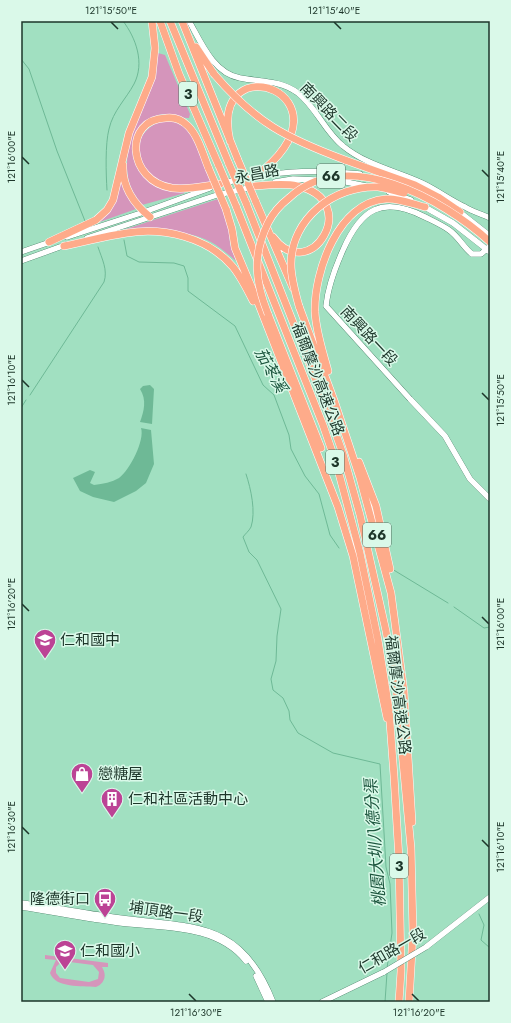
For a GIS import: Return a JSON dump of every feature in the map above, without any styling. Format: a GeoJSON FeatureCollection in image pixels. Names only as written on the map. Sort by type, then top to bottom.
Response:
{"type":"FeatureCollection","features":[{"type":"Feature","properties":{"kind":"highway"},"geometry":{"type":"LineString","coordinates":[[49,242],[89,225],[106,210],[115,193],[124,150],[153,72],[155,48],[152,21]]}},
{"type":"Feature","properties":{"kind":"highway","name":"福爾摩沙高速公路"},"geometry":{"type":"LineString","coordinates":[[160,22],[179,74],[236,206],[297,355],[337,466],[360,553],[377,633],[386,686],[391,731],[399,859],[401,972],[399,1002]]}},
{"type":"Feature","properties":{"kind":"highway","name":"福爾摩沙高速公路"},"geometry":{"type":"LineString","coordinates":[[171,22],[246,203],[326,406],[343,454],[360,515],[385,624],[396,687],[411,848],[413,933],[409,1002]]}},
{"type":"Feature","properties":{"kind":"highway"},"geometry":{"type":"LineString","coordinates":[[184,22],[200,54],[214,74],[244,106],[277,131],[297,142],[414,184],[438,197],[460,212]]}},
{"type":"Feature","properties":{"kind":"highway"},"geometry":{"type":"LineString","coordinates":[[184,22],[230,141],[328,372]]}},
{"type":"Feature","properties":{"kind":"highway"},"geometry":{"type":"LineString","coordinates":[[230,141],[227,129],[228,109],[240,92],[255,86],[267,86],[278,92],[289,102],[294,112],[291,134],[282,153],[257,175]]}},
{"type":"Feature","properties":{"kind":"highway"},"geometry":{"type":"LineString","coordinates":[[220,184],[196,188],[172,188],[152,180],[141,170],[136,157],[136,143],[138,136],[147,124],[154,120],[171,118],[179,120],[188,126],[193,133],[210,169],[226,209],[232,228],[235,248],[338,507],[353,556],[384,707],[391,731]]}},
{"type":"Feature","properties":{"kind":"highway"},"geometry":{"type":"LineString","coordinates":[[124,150],[123,169],[125,184],[132,200],[150,217]]}},
{"type":"Feature","properties":{"kind":"highway","name":"66"},"geometry":{"type":"LineString","coordinates":[[338,507],[316,434],[262,300],[256,266],[258,248],[263,233],[276,210],[295,192],[318,180],[336,176],[370,179],[408,190],[436,202],[458,216],[490,242]]}},
{"type":"Feature","properties":{"kind":"highway"},"geometry":{"type":"LineString","coordinates":[[255,186],[287,185],[309,190],[322,199],[326,206],[329,222],[326,235],[321,242],[314,248],[299,252],[286,249],[279,244],[264,221]]}},
{"type":"Feature","properties":{"kind":"highway","name":"66"},"geometry":{"type":"LineString","coordinates":[[391,594],[360,478],[335,403],[299,306],[291,278],[292,249],[303,222],[325,202],[336,196],[361,188],[386,188],[433,205],[455,219],[489,248]]}},
{"type":"Feature","properties":{"kind":"highway"},"geometry":{"type":"LineString","coordinates":[[411,848],[413,812],[404,692],[391,594],[389,567],[376,506],[352,443],[328,372],[318,335],[315,313],[316,288],[323,261],[335,237],[348,219],[362,207],[380,199],[397,199],[425,207]]}},
{"type":"Feature","properties":{"kind":"highway"},"geometry":{"type":"LineString","coordinates":[[64,246],[144,231],[175,234],[191,239],[221,256],[232,266],[267,327]]}},
{"type":"Feature","properties":{"kind":"street","name":"南興路二段"},"geometry":{"type":"LineString","coordinates":[[184,22],[215,62],[229,74],[240,78],[273,82],[291,89],[309,105],[332,136],[356,156],[423,183],[463,207],[490,218]]}},
{"type":"Feature","properties":{"kind":"street","name":"永昌路"},"geometry":{"type":"LineString","coordinates":[[21,252],[144,212],[220,184],[257,175],[311,170],[371,175],[426,194],[460,212],[490,236]]}},
{"type":"Feature","properties":{"kind":"street","name":"永昌路"},"geometry":{"type":"LineString","coordinates":[[21,261],[217,195],[255,186],[293,180],[341,181],[381,189],[425,207],[453,223],[489,248]]}},
{"type":"Feature","properties":{"kind":"street","name":"南興路一段"},"geometry":{"type":"LineString","coordinates":[[489,248],[481,254],[472,254],[458,237],[444,226],[422,215],[398,206],[384,206],[377,208],[369,212],[358,223],[345,245],[333,275],[326,306],[410,400],[445,436],[470,479],[490,499]]}},
{"type":"Feature","properties":{"kind":"street","name":"仁和路一段"},"geometry":{"type":"LineString","coordinates":[[322,1002],[384,972],[426,947],[490,898]]}},
{"type":"Feature","properties":{"kind":"street","name":"埔頂路一段"},"geometry":{"type":"LineString","coordinates":[[21,903],[210,931],[241,950],[261,978],[273,1002]]}},
{"type":"Feature","properties":{"kind":"street","name":"埔頂路一段"},"geometry":{"type":"LineString","coordinates":[[21,907],[121,923],[195,931],[208,935],[231,946],[243,958],[258,979],[268,1002]]}},
{"type":"Feature","properties":{"kind":"shaded area"},"geometry":{"type":"Polygon","coordinates":[[[158,53],[165,55],[190,114],[189,118],[185,118],[164,114],[153,117],[144,123],[138,130],[134,139],[134,158],[142,175],[150,182],[160,187],[185,193],[142,205],[131,188],[127,169],[128,151],[155,72],[158,53]]]}},
{"type":"Feature","properties":{"kind":"shaded area"},"geometry":{"type":"Polygon","coordinates":[[[163,120],[174,121],[189,133],[200,152],[211,182],[191,186],[178,186],[164,183],[153,176],[145,168],[140,158],[139,147],[142,137],[150,128],[163,120]]]}},
{"type":"Feature","properties":{"kind":"shaded area"},"geometry":{"type":"Polygon","coordinates":[[[120,183],[122,183],[130,201],[136,209],[94,224],[100,220],[120,183]]]}},
{"type":"Feature","properties":{"kind":"shaded area"},"geometry":{"type":"Polygon","coordinates":[[[218,199],[229,225],[230,244],[236,261],[221,248],[211,242],[190,234],[123,230],[218,199]]]}},
{"type":"Feature","properties":{"kind":"shaded area"},"geometry":{"type":"Polygon","coordinates":[[[150,385],[154,389],[152,424],[140,422],[144,410],[144,397],[140,389],[143,386],[150,385]]]}},
{"type":"Feature","properties":{"kind":"shaded area"},"geometry":{"type":"Polygon","coordinates":[[[141,428],[151,430],[154,464],[146,483],[136,491],[114,502],[93,497],[80,491],[73,478],[90,470],[95,472],[90,483],[94,485],[113,481],[123,474],[132,462],[139,447],[142,433],[141,428]]]}},
{"type":"Feature","properties":{"kind":"shaded area"},"geometry":{"type":"Polygon","coordinates":[[[45,955],[108,963],[108,967],[102,967],[105,976],[103,981],[96,987],[77,986],[63,984],[53,978],[50,973],[56,960],[45,959],[45,955]],[[62,961],[56,967],[56,973],[60,978],[89,982],[98,979],[99,972],[93,965],[62,961]]]}},
{"type":"Feature","properties":{"kind":"waterway","name":"茄苳溪"},"geometry":{"type":"LineString","coordinates":[[107,190],[106,151],[109,129],[113,116],[134,84],[139,68],[138,51],[132,35],[123,21]]}},
{"type":"Feature","properties":{"kind":"waterway"},"geometry":{"type":"LineString","coordinates":[[21,59],[29,69],[57,151],[85,221]]}},
{"type":"Feature","properties":{"kind":"waterway","name":"茄苳溪"},"geometry":{"type":"LineString","coordinates":[[124,240],[127,256],[139,262],[174,263],[184,266],[188,278],[188,291],[235,326],[263,385],[274,395],[289,435],[291,449],[305,476],[319,494],[330,535],[339,548]]}},
{"type":"Feature","properties":{"kind":"waterway"},"geometry":{"type":"LineString","coordinates":[[30,395],[104,282],[105,269],[98,247]]}},
{"type":"Feature","properties":{"kind":"waterway"},"geometry":{"type":"LineString","coordinates":[[21,408],[26,400]]}},
{"type":"Feature","properties":{"kind":"waterway","name":"桃園大圳八德分渠"},"geometry":{"type":"LineString","coordinates":[[246,474],[250,486],[253,514],[251,527],[243,537],[249,552],[257,560],[281,609],[277,636],[276,661],[271,679],[273,690],[283,698],[289,711],[290,720],[298,733],[333,753],[380,764],[386,867],[390,884],[392,933],[387,968]]}},
{"type":"Feature","properties":{"kind":"waterway","name":"茄苳溪"},"geometry":{"type":"LineString","coordinates":[[392,569],[448,603]]}},
{"type":"Feature","properties":{"kind":"waterway","name":"茄苳溪"},"geometry":{"type":"LineString","coordinates":[[454,607],[484,628],[490,627]]}},
{"type":"Feature","properties":{"kind":"waterway"},"geometry":{"type":"LineString","coordinates":[[479,914],[484,925],[481,940],[490,948]]}},
{"type":"Feature","properties":{"kind":"waterway","name":"桃園大圳八德分渠"},"geometry":{"type":"LineString","coordinates":[[385,1002],[387,973]]}},
{"type":"Feature","properties":{"kind":"place","name":"仁和國中"},"geometry":{"type":"Point","coordinates":[45,660]}},
{"type":"Feature","properties":{"kind":"place","name":"戀糖屋"},"geometry":{"type":"Point","coordinates":[82,794]}},
{"type":"Feature","properties":{"kind":"place","name":"仁和社區活動中心"},"geometry":{"type":"Point","coordinates":[112,818]}},
{"type":"Feature","properties":{"kind":"place","name":"隆德街口"},"geometry":{"type":"Point","coordinates":[105,918]}},
{"type":"Feature","properties":{"kind":"place","name":"仁和國小"},"geometry":{"type":"Point","coordinates":[65,970]}}]}
